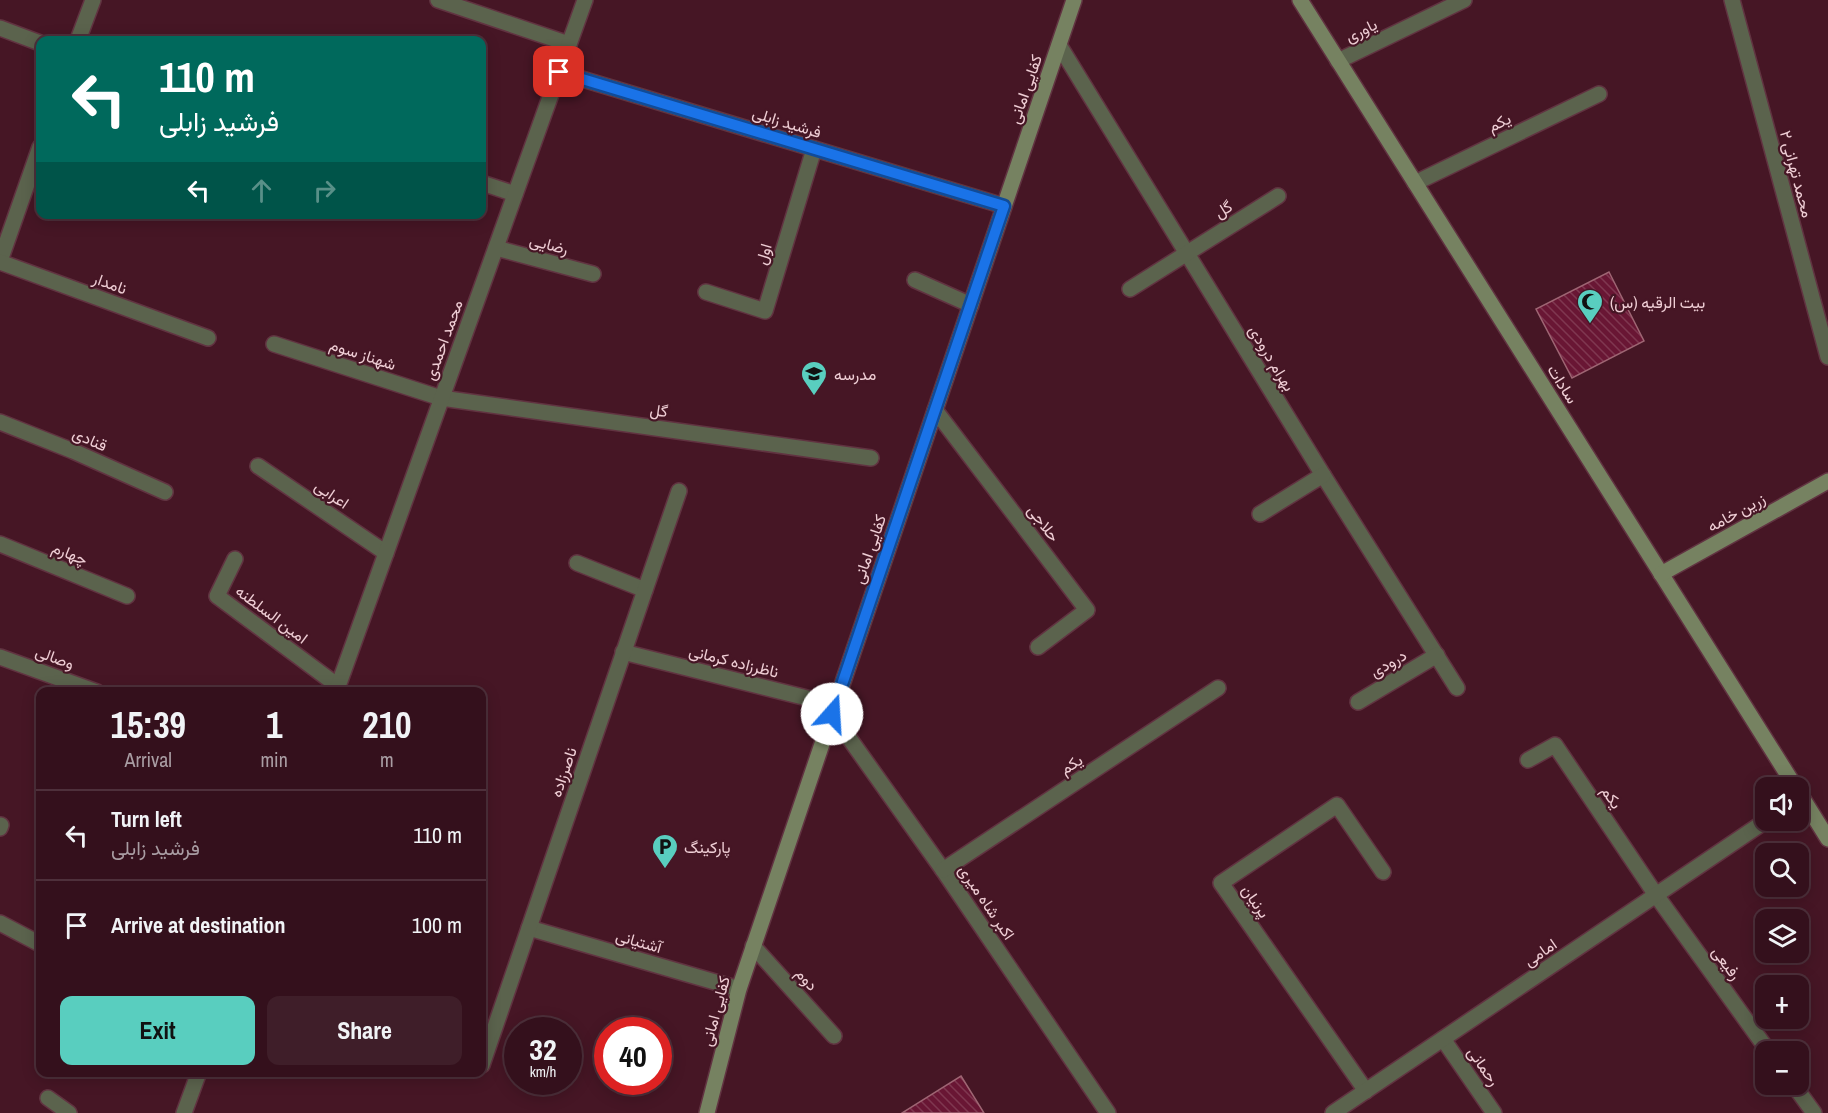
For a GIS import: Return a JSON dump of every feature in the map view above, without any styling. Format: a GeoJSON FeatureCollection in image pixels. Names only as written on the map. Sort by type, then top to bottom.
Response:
{"type":"FeatureCollection","features":[{"type":"Feature","properties":{"kind":"street"},"geometry":{"type":"LineString","coordinates":[[80,36],[93,0]]}},
{"type":"Feature","properties":{"kind":"street"},"geometry":{"type":"LineString","coordinates":[[438,0],[569,44]]}},
{"type":"Feature","properties":{"kind":"street","name":"محمد احمدی"},"geometry":{"type":"LineString","coordinates":[[338,687],[585,0]]}},
{"type":"Feature","properties":{"kind":"street","name":"کفایی امانی"},"geometry":{"type":"LineString","coordinates":[[706,1113],[739,989],[753,946],[1074,0]]}},
{"type":"Feature","properties":{"kind":"street","name":"سادات"},"geometry":{"type":"LineString","coordinates":[[1300,0],[1788,777]]}},
{"type":"Feature","properties":{"kind":"street","name":"یاوری"},"geometry":{"type":"LineString","coordinates":[[1338,61],[1464,0]]}},
{"type":"Feature","properties":{"kind":"street","name":"محمد تهرانی ۲"},"geometry":{"type":"LineString","coordinates":[[1732,0],[1828,357]]}},
{"type":"Feature","properties":{"kind":"street"},"geometry":{"type":"LineString","coordinates":[[0,28],[36,42]]}},
{"type":"Feature","properties":{"kind":"street","name":"بهرام درودی"},"geometry":{"type":"LineString","coordinates":[[1059,45],[1323,475],[1457,688]]}},
{"type":"Feature","properties":{"kind":"street","name":"فرشید زابلی"},"geometry":{"type":"LineString","coordinates":[[559,72],[1004,206]]}},
{"type":"Feature","properties":{"kind":"street","name":"یکم"},"geometry":{"type":"LineString","coordinates":[[1415,183],[1599,94]]}},
{"type":"Feature","properties":{"kind":"street","name":"اول"},"geometry":{"type":"LineString","coordinates":[[706,292],[765,311],[814,149]]}},
{"type":"Feature","properties":{"kind":"street"},"geometry":{"type":"LineString","coordinates":[[0,262],[5,232],[36,157]]}},
{"type":"Feature","properties":{"kind":"street"},"geometry":{"type":"LineString","coordinates":[[486,184],[515,194]]}},
{"type":"Feature","properties":{"kind":"street","name":"گل"},"geometry":{"type":"LineString","coordinates":[[1187,252],[1278,196]]}},
{"type":"Feature","properties":{"kind":"street","name":"رضایی"},"geometry":{"type":"LineString","coordinates":[[496,248],[592,274]]}},
{"type":"Feature","properties":{"kind":"street"},"geometry":{"type":"LineString","coordinates":[[1130,289],[1187,252]]}},
{"type":"Feature","properties":{"kind":"street","name":"نامدار"},"geometry":{"type":"LineString","coordinates":[[0,262],[208,338]]}},
{"type":"Feature","properties":{"kind":"street"},"geometry":{"type":"LineString","coordinates":[[915,280],[971,305]]}},
{"type":"Feature","properties":{"kind":"street","name":"شهناز سوم"},"geometry":{"type":"LineString","coordinates":[[274,344],[441,398]]}},
{"type":"Feature","properties":{"kind":"street","name":"گل"},"geometry":{"type":"LineString","coordinates":[[441,398],[871,458]]}},
{"type":"Feature","properties":{"kind":"street","name":"حلاجی"},"geometry":{"type":"LineString","coordinates":[[935,410],[1087,610],[1038,647]]}},
{"type":"Feature","properties":{"kind":"street","name":"قنادی"},"geometry":{"type":"LineString","coordinates":[[0,422],[73,451],[165,492]]}},
{"type":"Feature","properties":{"kind":"street","name":"اعرابی"},"geometry":{"type":"LineString","coordinates":[[258,466],[386,553]]}},
{"type":"Feature","properties":{"kind":"street"},"geometry":{"type":"LineString","coordinates":[[1260,514],[1323,475]]}},
{"type":"Feature","properties":{"kind":"street","name":"زرین خامه"},"geometry":{"type":"LineString","coordinates":[[1661,574],[1828,481]]}},
{"type":"Feature","properties":{"kind":"street","name":"ناصرزاده"},"geometry":{"type":"LineString","coordinates":[[486,1053],[678,491]]}},
{"type":"Feature","properties":{"kind":"street","name":"چهارم"},"geometry":{"type":"LineString","coordinates":[[0,544],[127,596]]}},
{"type":"Feature","properties":{"kind":"street","name":"امین السلطنه"},"geometry":{"type":"LineString","coordinates":[[236,559],[217,596],[334,687]]}},
{"type":"Feature","properties":{"kind":"street"},"geometry":{"type":"LineString","coordinates":[[577,563],[645,590]]}},
{"type":"Feature","properties":{"kind":"street","name":"ناظرزاده کرمانی"},"geometry":{"type":"LineString","coordinates":[[623,652],[833,710]]}},
{"type":"Feature","properties":{"kind":"street","name":"درودی"},"geometry":{"type":"LineString","coordinates":[[1358,702],[1437,655]]}},
{"type":"Feature","properties":{"kind":"street","name":"وصالی"},"geometry":{"type":"LineString","coordinates":[[0,657],[83,687]]}},
{"type":"Feature","properties":{"kind":"street","name":"یکم"},"geometry":{"type":"LineString","coordinates":[[943,870],[1218,688]]}},
{"type":"Feature","properties":{"kind":"street","name":"اکبر شاه میری"},"geometry":{"type":"LineString","coordinates":[[833,710],[1108,1113]]}},
{"type":"Feature","properties":{"kind":"street","name":"یکم"},"geometry":{"type":"LineString","coordinates":[[1528,760],[1555,745],[1656,895]]}},
{"type":"Feature","properties":{"kind":"street","name":"پرنیان"},"geometry":{"type":"LineString","coordinates":[[1366,1091],[1221,883],[1336,805],[1383,872]]}},
{"type":"Feature","properties":{"kind":"street","name":"سادات"},"geometry":{"type":"LineString","coordinates":[[1809,808],[1826,831]]}},
{"type":"Feature","properties":{"kind":"street","name":"امامی"},"geometry":{"type":"LineString","coordinates":[[1333,1113],[1755,828]]}},
{"type":"Feature","properties":{"kind":"street","name":"رفیعی"},"geometry":{"type":"LineString","coordinates":[[1656,895],[1761,1041]]}},
{"type":"Feature","properties":{"kind":"street"},"geometry":{"type":"LineString","coordinates":[[0,923],[36,942]]}},
{"type":"Feature","properties":{"kind":"street","name":"آشتیانی"},"geometry":{"type":"LineString","coordinates":[[529,928],[739,989]]}},
{"type":"Feature","properties":{"kind":"street","name":"دوم"},"geometry":{"type":"LineString","coordinates":[[753,946],[834,1036]]}},
{"type":"Feature","properties":{"kind":"street","name":"رحمانی"},"geometry":{"type":"LineString","coordinates":[[1443,1038],[1494,1113]]}},
{"type":"Feature","properties":{"kind":"street"},"geometry":{"type":"LineString","coordinates":[[184,1113],[197,1077]]}},
{"type":"Feature","properties":{"kind":"street"},"geometry":{"type":"LineString","coordinates":[[1802,1095],[1814,1113]]}},
{"type":"Feature","properties":{"kind":"street"},"geometry":{"type":"LineString","coordinates":[[48,1098],[69,1113]]}},
{"type":"Feature","properties":{"kind":"building","name":"بیت الرقیه (س)"},"geometry":{"type":"Polygon","coordinates":[[[1609,272],[1644,341],[1572,378],[1536,309],[1609,272]]]}},
{"type":"Feature","properties":{"kind":"building"},"geometry":{"type":"Polygon","coordinates":[[[961,1076],[984,1113],[902,1113],[961,1076]]]}},
{"type":"Feature","properties":{"kind":"place","name":"بیت الرقیه (س)"},"geometry":{"type":"Point","coordinates":[1590,325]}},
{"type":"Feature","properties":{"kind":"place","name":"مدرسه"},"geometry":{"type":"Point","coordinates":[814,397]}},
{"type":"Feature","properties":{"kind":"place","name":"پارکینگ"},"geometry":{"type":"Point","coordinates":[665,870]}},
{"type":"Feature","properties":{"kind":"route"},"geometry":{"type":"LineString","coordinates":[[559,72],[1004,206],[832,714]]}}]}
